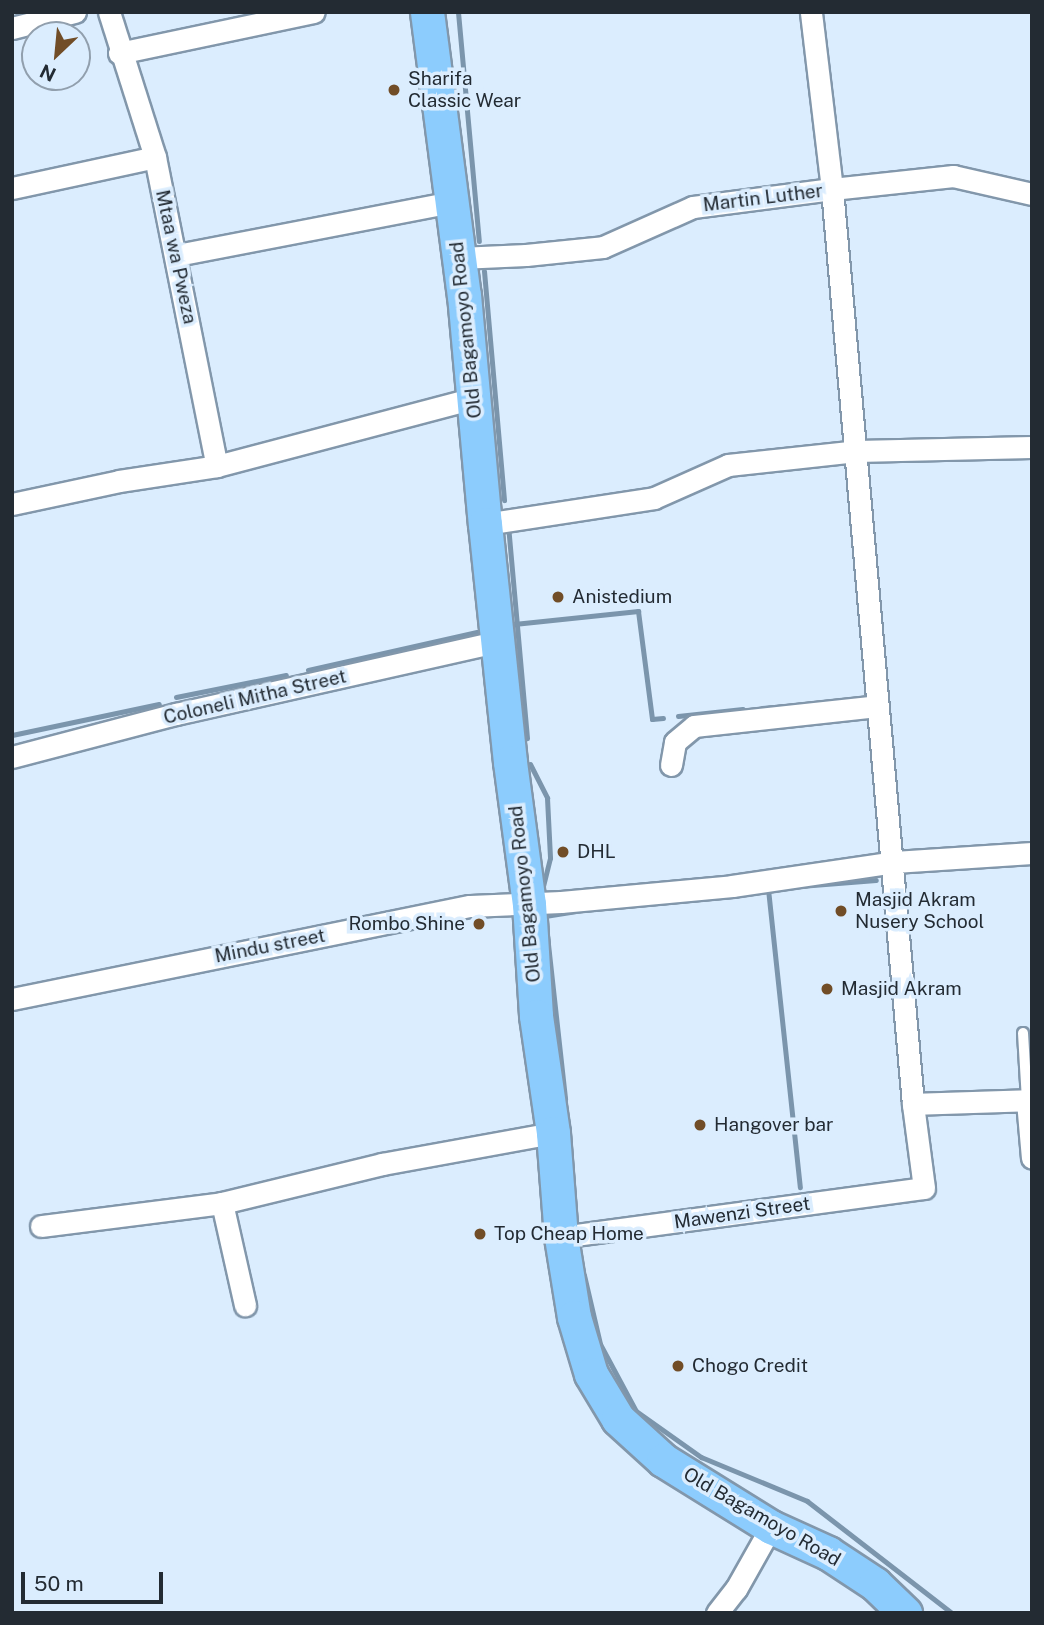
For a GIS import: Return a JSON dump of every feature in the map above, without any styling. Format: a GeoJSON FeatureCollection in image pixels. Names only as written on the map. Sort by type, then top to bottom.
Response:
{"type":"FeatureCollection","features":[{"type":"Feature","properties":{"kind":"main road","name":"Old Bagamoyo Road"},"geometry":{"type":"LineString","coordinates":[[427,12],[459,258],[510,762],[529,904],[536,1016],[553,1133],[561,1237],[574,1317],[591,1374],[618,1419],[663,1460],[771,1527],[828,1553],[874,1584],[905,1613]]}},
{"type":"Feature","properties":{"kind":"street"},"geometry":{"type":"LineString","coordinates":[[12,28],[75,12]]}},
{"type":"Feature","properties":{"kind":"street","name":"Mtaa wa Pweza"},"geometry":{"type":"LineString","coordinates":[[108,12],[155,157],[177,255],[217,466]]}},
{"type":"Feature","properties":{"kind":"street"},"geometry":{"type":"LineString","coordinates":[[119,52],[314,12]]}},
{"type":"Feature","properties":{"kind":"street"},"geometry":{"type":"LineString","coordinates":[[811,12],[832,189],[877,706],[894,862],[913,1104],[1029,1101],[1032,1158]]}},
{"type":"Feature","properties":{"kind":"street"},"geometry":{"type":"LineString","coordinates":[[12,188],[155,157]]}},
{"type":"Feature","properties":{"kind":"street","name":"Martin Luther"},"geometry":{"type":"LineString","coordinates":[[459,258],[526,255],[603,247],[693,207],[832,189],[953,176],[1032,194]]}},
{"type":"Feature","properties":{"kind":"street"},"geometry":{"type":"LineString","coordinates":[[177,255],[452,202]]}},
{"type":"Feature","properties":{"kind":"street"},"geometry":{"type":"LineString","coordinates":[[12,504],[118,481],[217,466],[474,398]]}},
{"type":"Feature","properties":{"kind":"street"},"geometry":{"type":"LineString","coordinates":[[485,524],[654,498],[728,464],[856,451],[1032,446]]}},
{"type":"Feature","properties":{"kind":"street","name":"Coloneli Mitha Street"},"geometry":{"type":"LineString","coordinates":[[12,757],[176,714],[499,641]]}},
{"type":"Feature","properties":{"kind":"street"},"geometry":{"type":"LineString","coordinates":[[671,765],[675,742],[694,726],[877,706]]}},
{"type":"Feature","properties":{"kind":"street","name":"Mindu street"},"geometry":{"type":"LineString","coordinates":[[12,999],[470,906],[529,904],[733,886],[894,862],[1032,853]]}},
{"type":"Feature","properties":{"kind":"street","name":"Mawenzi Street"},"geometry":{"type":"LineString","coordinates":[[561,1237],[924,1188],[913,1104]]}},
{"type":"Feature","properties":{"kind":"street"},"geometry":{"type":"LineString","coordinates":[[41,1226],[222,1203],[382,1164],[553,1133]]}},
{"type":"Feature","properties":{"kind":"street"},"geometry":{"type":"LineString","coordinates":[[222,1203],[245,1306]]}},
{"type":"Feature","properties":{"kind":"street"},"geometry":{"type":"LineString","coordinates":[[718,1613],[736,1589],[771,1527]]}},
{"type":"Feature","properties":{"kind":"lane"},"geometry":{"type":"LineString","coordinates":[[1023,1033],[1029,1101]]}},
{"type":"Feature","properties":{"kind":"waterway"},"geometry":{"type":"LineString","coordinates":[[458,12],[479,241]]}},
{"type":"Feature","properties":{"kind":"waterway"},"geometry":{"type":"LineString","coordinates":[[484,271],[504,500]]}},
{"type":"Feature","properties":{"kind":"waterway"},"geometry":{"type":"LineString","coordinates":[[508,525],[527,738]]}},
{"type":"Feature","properties":{"kind":"waterway"},"geometry":{"type":"LineString","coordinates":[[514,624],[638,611],[652,719],[663,718]]}},
{"type":"Feature","properties":{"kind":"waterway"},"geometry":{"type":"LineString","coordinates":[[308,670],[477,632]]}},
{"type":"Feature","properties":{"kind":"waterway"},"geometry":{"type":"LineString","coordinates":[[176,697],[286,675]]}},
{"type":"Feature","properties":{"kind":"waterway"},"geometry":{"type":"LineString","coordinates":[[12,735],[159,704]]}},
{"type":"Feature","properties":{"kind":"waterway"},"geometry":{"type":"LineString","coordinates":[[762,708],[783,706]]}},
{"type":"Feature","properties":{"kind":"waterway"},"geometry":{"type":"LineString","coordinates":[[678,716],[743,709]]}},
{"type":"Feature","properties":{"kind":"waterway"},"geometry":{"type":"LineString","coordinates":[[530,764],[547,798],[550,858],[543,887]]}},
{"type":"Feature","properties":{"kind":"waterway"},"geometry":{"type":"LineString","coordinates":[[800,886],[876,880]]}},
{"type":"Feature","properties":{"kind":"waterway"},"geometry":{"type":"LineString","coordinates":[[768,889],[800,1187]]}},
{"type":"Feature","properties":{"kind":"waterway"},"geometry":{"type":"LineString","coordinates":[[546,922],[545,916],[575,911]]}},
{"type":"Feature","properties":{"kind":"waterway"},"geometry":{"type":"LineString","coordinates":[[547,935],[565,1099]]}},
{"type":"Feature","properties":{"kind":"waterway"},"geometry":{"type":"LineString","coordinates":[[584,1275],[600,1344],[636,1411],[701,1457],[807,1501],[952,1613]]}},
{"type":"Feature","properties":{"kind":"place","name":"Sharifa Classic Wear"},"geometry":{"type":"Point","coordinates":[394,90]}},
{"type":"Feature","properties":{"kind":"place","name":"Anistedium"},"geometry":{"type":"Point","coordinates":[558,597]}},
{"type":"Feature","properties":{"kind":"place","name":"DHL"},"geometry":{"type":"Point","coordinates":[563,852]}},
{"type":"Feature","properties":{"kind":"place","name":"Masjid Akram Nusery School"},"geometry":{"type":"Point","coordinates":[841,911]}},
{"type":"Feature","properties":{"kind":"place","name":"Rombo Shine"},"geometry":{"type":"Point","coordinates":[479,924]}},
{"type":"Feature","properties":{"kind":"place","name":"Masjid Akram"},"geometry":{"type":"Point","coordinates":[827,989]}},
{"type":"Feature","properties":{"kind":"place","name":"Hangover bar"},"geometry":{"type":"Point","coordinates":[700,1125]}},
{"type":"Feature","properties":{"kind":"place","name":"Top Cheap Home"},"geometry":{"type":"Point","coordinates":[480,1234]}},
{"type":"Feature","properties":{"kind":"place","name":"Chogo Credit"},"geometry":{"type":"Point","coordinates":[678,1366]}}]}
